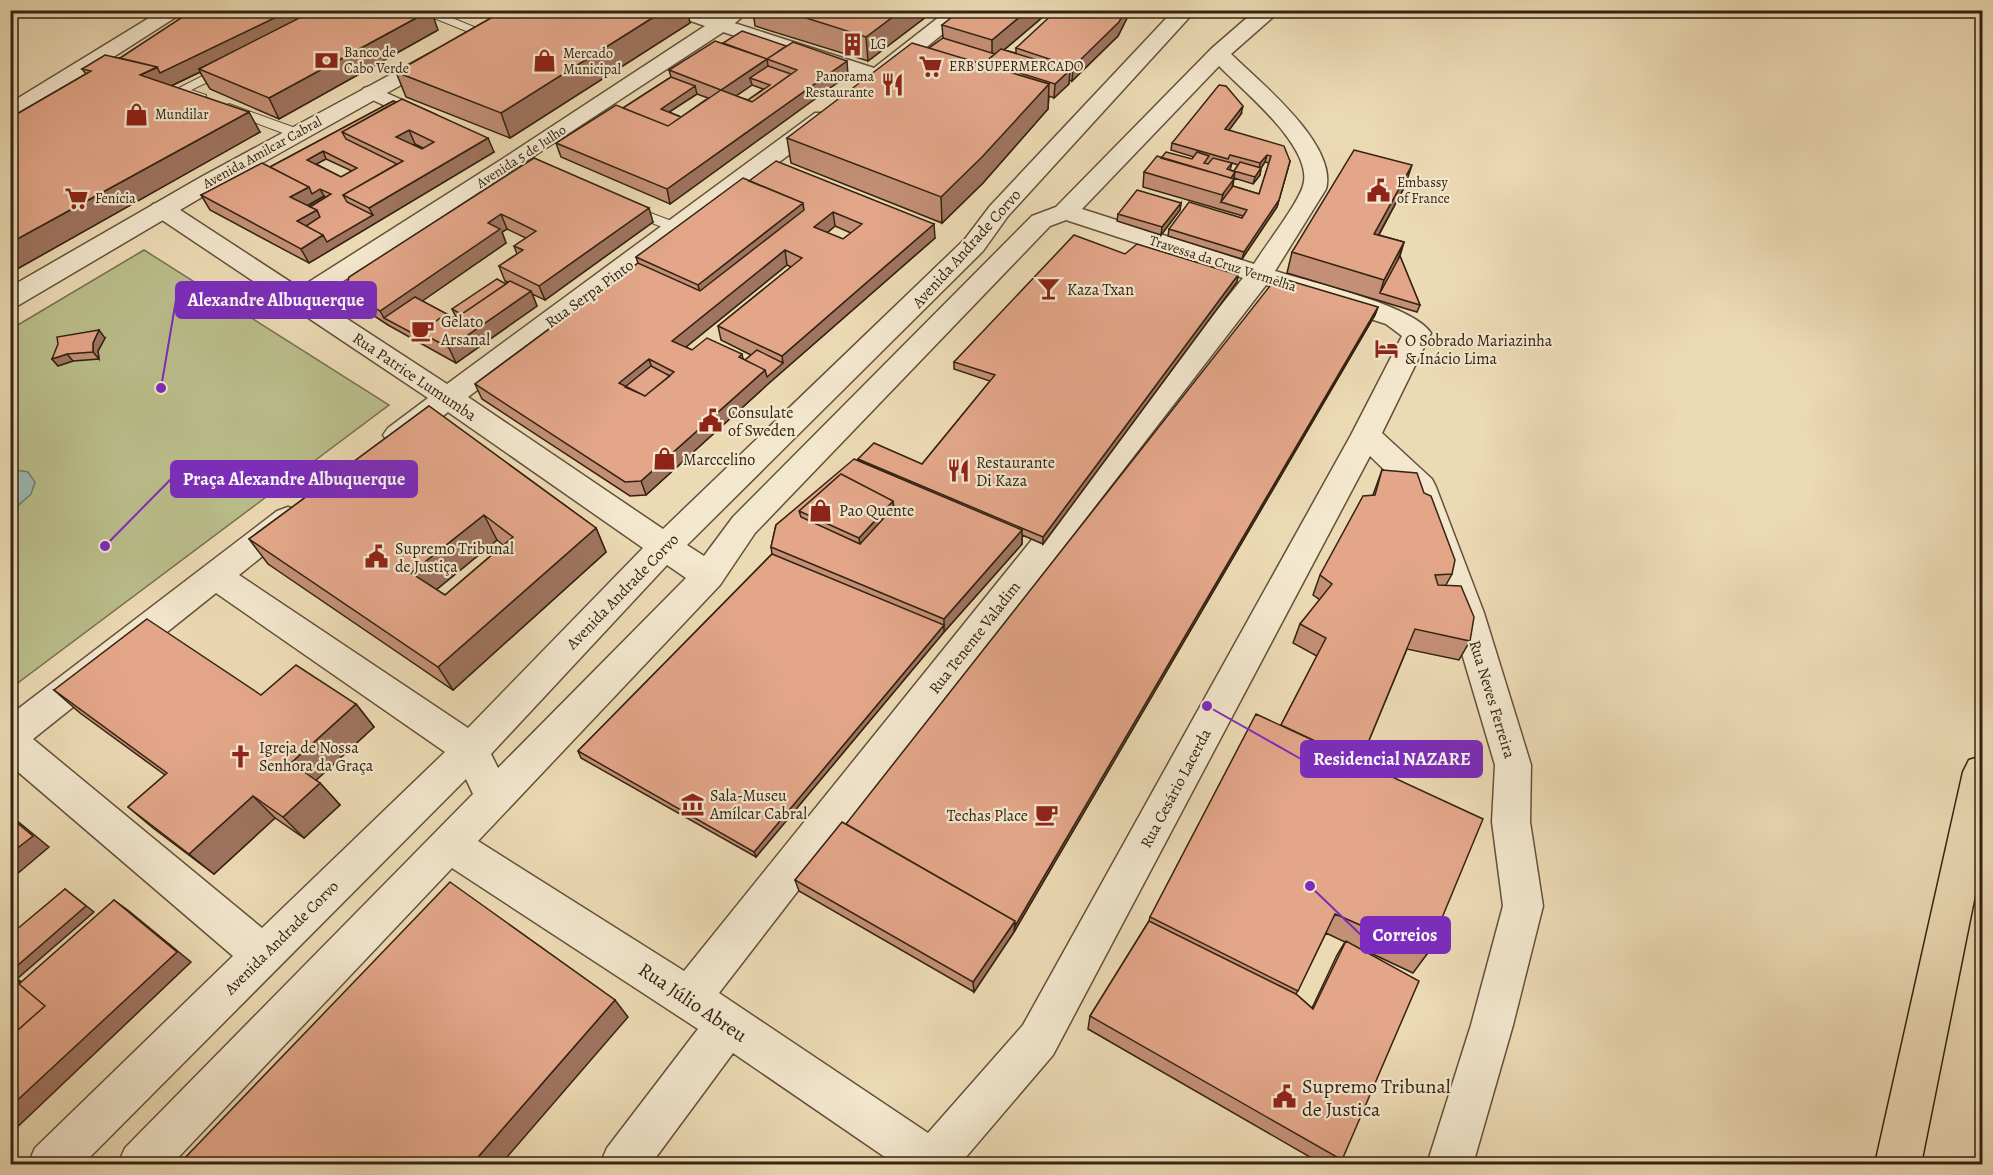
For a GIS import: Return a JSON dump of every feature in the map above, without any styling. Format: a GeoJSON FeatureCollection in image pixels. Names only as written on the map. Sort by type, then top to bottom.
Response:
{"type":"FeatureCollection","features":[{"type":"Feature","properties":{"kind":"main road"},"geometry":{"type":"LineString","coordinates":[[1898,1164],[1983,772]]}},
{"type":"Feature","properties":{"kind":"street"},"geometry":{"type":"LineString","coordinates":[[10,113],[177,10]]}},
{"type":"Feature","properties":{"kind":"street"},"geometry":{"type":"LineString","coordinates":[[678,10],[878,76]]}},
{"type":"Feature","properties":{"kind":"street","name":"Avenida 5 de Julho"},"geometry":{"type":"LineString","coordinates":[[299,299],[515,161],[741,10]]}},
{"type":"Feature","properties":{"kind":"street","name":"Rua Serpa Pinto"},"geometry":{"type":"LineString","coordinates":[[382,447],[677,228],[962,10]]}},
{"type":"Feature","properties":{"kind":"street","name":"Avenida Andrade Corvo"},"geometry":{"type":"LineString","coordinates":[[51,1164],[471,750],[664,547],[958,261],[999,212],[1186,10]]}},
{"type":"Feature","properties":{"kind":"street","name":"Avenida Andrade Corvo"},"geometry":{"type":"LineString","coordinates":[[141,1164],[708,576],[744,525],[1041,221],[1065,212],[1219,54],[1256,20],[1271,10]]}},
{"type":"Feature","properties":{"kind":"street","name":"Avenida Amilcar Cabral"},"geometry":{"type":"LineString","coordinates":[[10,299],[162,209],[489,26]]}},
{"type":"Feature","properties":{"kind":"street","name":"Rua Tenente Valadim"},"geometry":{"type":"LineString","coordinates":[[689,998],[1259,276],[1314,189],[1317,177],[1315,164],[1302,140],[1219,54]]}},
{"type":"Feature","properties":{"kind":"street"},"geometry":{"type":"LineString","coordinates":[[371,92],[443,126]]}},
{"type":"Feature","properties":{"kind":"street"},"geometry":{"type":"LineString","coordinates":[[494,151],[540,172]]}},
{"type":"Feature","properties":{"kind":"street","name":"Rua Patrice Lumumba"},"geometry":{"type":"LineString","coordinates":[[162,209],[447,397],[708,576]]}},
{"type":"Feature","properties":{"kind":"street","name":"Travessa da Cruz Vermelha"},"geometry":{"type":"LineString","coordinates":[[1065,212],[1259,276],[1381,313]]}},
{"type":"Feature","properties":{"kind":"street","name":"Rua Cesário Lacerda"},"geometry":{"type":"LineString","coordinates":[[933,1164],[1038,1040],[1366,435],[1417,333],[1396,318],[1381,313]]}},
{"type":"Feature","properties":{"kind":"street","name":"Rua Neves Ferreira"},"geometry":{"type":"LineString","coordinates":[[1366,435],[1421,487],[1467,613],[1514,765],[1511,822],[1523,906],[1492,1025],[1450,1164]]}},
{"type":"Feature","properties":{"kind":"street"},"geometry":{"type":"LineString","coordinates":[[10,736],[308,504]]}},
{"type":"Feature","properties":{"kind":"street"},"geometry":{"type":"LineString","coordinates":[[214,575],[471,750],[493,797]]}},
{"type":"Feature","properties":{"kind":"street"},"geometry":{"type":"LineString","coordinates":[[10,742],[262,954]]}},
{"type":"Feature","properties":{"kind":"street","name":"Rua Júlio Abreu"},"geometry":{"type":"LineString","coordinates":[[449,844],[689,998],[933,1164]]}},
{"type":"Feature","properties":{"kind":"street"},"geometry":{"type":"LineString","coordinates":[[623,1164],[726,1025]]}},
{"type":"Feature","properties":{"kind":"lane"},"geometry":{"type":"LineString","coordinates":[[420,10],[489,26]]}},
{"type":"Feature","properties":{"kind":"lane"},"geometry":{"type":"LineString","coordinates":[[242,61],[180,91],[296,133]]}},
{"type":"Feature","properties":{"kind":"lane"},"geometry":{"type":"LineString","coordinates":[[614,202],[677,228]]}},
{"type":"Feature","properties":{"kind":"green space"},"geometry":{"type":"Polygon","coordinates":[[[144,250],[389,405],[11,688],[11,329],[144,250]]]}},
{"type":"Feature","properties":{"kind":"water"},"geometry":{"type":"Polygon","coordinates":[[[10,469],[28,472],[35,482],[31,494],[11,512],[10,469]]]}},
{"type":"Feature","properties":{"kind":"building"},"geometry":{"type":"Polygon","coordinates":[[[193,10],[291,10],[160,73],[157,67],[120,58],[193,10]]]}},
{"type":"Feature","properties":{"kind":"building"},"geometry":{"type":"Polygon","coordinates":[[[315,10],[431,10],[269,98],[199,69],[315,10]]]}},
{"type":"Feature","properties":{"kind":"building"},"geometry":{"type":"Polygon","coordinates":[[[505,10],[665,10],[501,113],[396,72],[505,10]]]}},
{"type":"Feature","properties":{"kind":"building"},"geometry":{"type":"Polygon","coordinates":[[[781,10],[902,10],[866,37],[781,10]]]}},
{"type":"Feature","properties":{"kind":"building"},"geometry":{"type":"Polygon","coordinates":[[[961,10],[1028,10],[992,40],[942,25],[961,10]]]}},
{"type":"Feature","properties":{"kind":"building"},"geometry":{"type":"Polygon","coordinates":[[[1057,10],[1076,10],[1090,14],[1093,10],[1125,10],[1119,22],[1073,67],[1016,48],[1057,10]]]}},
{"type":"Feature","properties":{"kind":"building"},"geometry":{"type":"Polygon","coordinates":[[[742,31],[786,46],[767,59],[723,43],[742,31]]]}},
{"type":"Feature","properties":{"kind":"building"},"geometry":{"type":"Polygon","coordinates":[[[943,38],[995,54],[985,62],[985,65],[929,48],[943,38]]]}},
{"type":"Feature","properties":{"kind":"building"},"geometry":{"type":"Polygon","coordinates":[[[715,41],[767,59],[721,90],[669,70],[715,41]]]}},
{"type":"Feature","properties":{"kind":"building"},"geometry":{"type":"Polygon","coordinates":[[[793,42],[847,61],[667,189],[556,143],[616,105],[668,126],[721,90],[752,102],[797,70],[767,59],[793,42]]]}},
{"type":"Feature","properties":{"kind":"building"},"geometry":{"type":"Polygon","coordinates":[[[912,43],[1049,84],[982,157],[941,197],[787,138],[912,43]]]}},
{"type":"Feature","properties":{"kind":"building"},"geometry":{"type":"Polygon","coordinates":[[[1001,49],[1070,70],[1055,84],[985,62],[1001,49]]]}},
{"type":"Feature","properties":{"kind":"building"},"geometry":{"type":"Polygon","coordinates":[[[105,55],[157,67],[140,75],[249,112],[10,243],[10,118],[91,71],[82,69],[105,55]]]}},
{"type":"Feature","properties":{"kind":"building"},"geometry":{"type":"Polygon","coordinates":[[[768,66],[791,74],[752,102],[748,100],[770,85],[750,78],[768,66]]]}},
{"type":"Feature","properties":{"kind":"building"},"geometry":{"type":"Polygon","coordinates":[[[671,77],[695,86],[661,109],[681,117],[668,126],[623,108],[671,77]]]}},
{"type":"Feature","properties":{"kind":"building"},"geometry":{"type":"Polygon","coordinates":[[[1219,85],[1226,86],[1243,106],[1225,129],[1284,146],[1290,161],[1279,200],[1244,252],[1169,229],[1189,202],[1242,218],[1247,210],[1221,202],[1233,186],[1259,194],[1271,156],[1267,155],[1260,163],[1230,155],[1228,159],[1172,143],[1219,85]]]}},
{"type":"Feature","properties":{"kind":"building"},"geometry":{"type":"Polygon","coordinates":[[[402,99],[488,138],[369,208],[343,195],[403,161],[342,132],[402,99]],[[409,130],[396,137],[422,149],[434,142],[409,130]]]}},
{"type":"Feature","properties":{"kind":"building"},"geometry":{"type":"Polygon","coordinates":[[[393,101],[396,102],[342,132],[346,139],[397,164],[343,195],[347,202],[373,215],[327,242],[323,235],[306,226],[320,217],[317,210],[310,207],[331,194],[320,189],[312,194],[309,187],[270,167],[393,101]],[[323,151],[307,160],[341,177],[357,168],[323,151]]]}},
{"type":"Feature","properties":{"kind":"building"},"geometry":{"type":"Polygon","coordinates":[[[1354,150],[1412,165],[1374,234],[1404,242],[1384,280],[1292,252],[1354,150]]]}},
{"type":"Feature","properties":{"kind":"building"},"geometry":{"type":"Polygon","coordinates":[[[1166,152],[1192,159],[1197,152],[1209,156],[1204,163],[1208,164],[1213,158],[1232,163],[1227,169],[1235,172],[1231,178],[1161,158],[1166,152]]]}},
{"type":"Feature","properties":{"kind":"building"},"geometry":{"type":"Polygon","coordinates":[[[1157,156],[1234,179],[1222,195],[1144,172],[1157,156]]]}},
{"type":"Feature","properties":{"kind":"building"},"geometry":{"type":"Polygon","coordinates":[[[534,158],[649,208],[539,286],[499,266],[523,250],[514,246],[536,231],[501,214],[488,223],[500,229],[380,311],[346,288],[349,277],[534,158]]]}},
{"type":"Feature","properties":{"kind":"building"},"geometry":{"type":"Polygon","coordinates":[[[776,161],[934,224],[782,356],[718,326],[802,258],[785,250],[672,341],[692,350],[707,338],[742,354],[739,357],[765,370],[641,481],[625,482],[475,384],[638,263],[700,291],[804,210],[803,203],[749,181],[776,161]],[[833,212],[814,227],[843,239],[862,224],[833,212]],[[649,359],[619,383],[645,396],[674,372],[649,359]]]}},
{"type":"Feature","properties":{"kind":"building"},"geometry":{"type":"Polygon","coordinates":[[[1240,162],[1261,168],[1255,177],[1234,171],[1240,162]]]}},
{"type":"Feature","properties":{"kind":"building"},"geometry":{"type":"Polygon","coordinates":[[[262,163],[309,187],[290,197],[317,210],[297,221],[323,235],[301,249],[201,195],[262,163]]]}},
{"type":"Feature","properties":{"kind":"building"},"geometry":{"type":"Polygon","coordinates":[[[743,178],[803,203],[698,285],[636,257],[743,178]]]}},
{"type":"Feature","properties":{"kind":"building"},"geometry":{"type":"Polygon","coordinates":[[[1137,190],[1181,203],[1162,227],[1118,214],[1137,190]]]}},
{"type":"Feature","properties":{"kind":"building"},"geometry":{"type":"Polygon","coordinates":[[[1074,235],[1125,254],[1137,244],[1238,275],[1043,537],[858,459],[874,443],[922,464],[995,375],[954,362],[1074,235]]]}},
{"type":"Feature","properties":{"kind":"building"},"geometry":{"type":"Polygon","coordinates":[[[1400,256],[1420,305],[1380,293],[1400,256]]]}},
{"type":"Feature","properties":{"kind":"building"},"geometry":{"type":"Polygon","coordinates":[[[1277,277],[1378,307],[1015,926],[1015,921],[846,824],[1277,277]]]}},
{"type":"Feature","properties":{"kind":"building"},"geometry":{"type":"Polygon","coordinates":[[[497,279],[506,284],[450,322],[442,317],[420,332],[423,339],[384,318],[415,297],[454,318],[461,314],[452,309],[497,279]]]}},
{"type":"Feature","properties":{"kind":"building"},"geometry":{"type":"Polygon","coordinates":[[[510,281],[531,291],[449,348],[420,332],[442,317],[450,322],[510,281]]]}},
{"type":"Feature","properties":{"kind":"building"},"geometry":{"type":"Polygon","coordinates":[[[99,330],[93,343],[93,352],[67,354],[52,359],[58,344],[57,337],[99,330]]]}},
{"type":"Feature","properties":{"kind":"building"},"geometry":{"type":"Polygon","coordinates":[[[757,350],[783,363],[767,377],[765,370],[745,360],[757,350]]]}},
{"type":"Feature","properties":{"kind":"building"},"geometry":{"type":"Polygon","coordinates":[[[651,366],[670,376],[645,396],[625,387],[651,366]]]}},
{"type":"Feature","properties":{"kind":"building","name":"Supremo Tribunal de Justiça"},"geometry":{"type":"Polygon","coordinates":[[[429,406],[596,528],[438,667],[249,539],[429,406]],[[484,515],[411,573],[445,595],[513,537],[484,515]]]}},
{"type":"Feature","properties":{"kind":"building"},"geometry":{"type":"Polygon","coordinates":[[[854,459],[1022,530],[944,619],[771,547],[776,525],[854,459]],[[841,474],[799,511],[801,517],[860,544],[894,507],[893,501],[841,474]]]}},
{"type":"Feature","properties":{"kind":"building"},"geometry":{"type":"Polygon","coordinates":[[[1382,470],[1417,473],[1424,493],[1431,496],[1455,560],[1452,574],[1435,575],[1438,585],[1461,586],[1474,617],[1470,641],[1415,629],[1360,762],[1281,725],[1326,638],[1300,624],[1332,584],[1320,575],[1363,496],[1375,495],[1382,470]]]}},
{"type":"Feature","properties":{"kind":"building"},"geometry":{"type":"Polygon","coordinates":[[[841,474],[893,501],[859,538],[799,511],[841,474]]]}},
{"type":"Feature","properties":{"kind":"building"},"geometry":{"type":"Polygon","coordinates":[[[772,554],[944,625],[754,852],[578,751],[772,554]]]}},
{"type":"Feature","properties":{"kind":"building","name":"Igreja de Nossa Senhora da Graça"},"geometry":{"type":"Polygon","coordinates":[[[147,619],[261,695],[296,665],[356,704],[291,763],[320,783],[283,817],[253,796],[189,854],[128,807],[167,773],[54,690],[147,619]]]}},
{"type":"Feature","properties":{"kind":"building"},"geometry":{"type":"Polygon","coordinates":[[[1256,714],[1483,819],[1427,954],[1335,914],[1298,991],[1150,917],[1256,714]]]}},
{"type":"Feature","properties":{"kind":"building"},"geometry":{"type":"Polygon","coordinates":[[[10,817],[33,836],[10,854],[10,817]]]}},
{"type":"Feature","properties":{"kind":"building"},"geometry":{"type":"Polygon","coordinates":[[[842,822],[1015,921],[973,982],[795,880],[842,822]]]}},
{"type":"Feature","properties":{"kind":"building"},"geometry":{"type":"Polygon","coordinates":[[[450,882],[615,1000],[472,1164],[179,1164],[450,882]]]}},
{"type":"Feature","properties":{"kind":"building"},"geometry":{"type":"Polygon","coordinates":[[[65,889],[86,906],[10,972],[10,935],[65,889]]]}},
{"type":"Feature","properties":{"kind":"building"},"geometry":{"type":"Polygon","coordinates":[[[114,900],[177,952],[10,1107],[10,1037],[45,1006],[19,984],[114,900]]]}},
{"type":"Feature","properties":{"kind":"building","name":"Supremo Tribunal de Justica"},"geometry":{"type":"Polygon","coordinates":[[[1149,921],[1296,994],[1313,1009],[1346,941],[1419,981],[1342,1160],[1090,1016],[1149,921]]]}},
{"type":"Feature","properties":{"kind":"building"},"geometry":{"type":"Polygon","coordinates":[[[16,979],[45,1006],[10,1037],[10,984],[16,979]]]}},
{"type":"Feature","properties":{"kind":"place","name":"LG"},"geometry":{"type":"Point","coordinates":[852,44]}},
{"type":"Feature","properties":{"kind":"place","name":"Banco de Cabo Verde"},"geometry":{"type":"Point","coordinates":[326,60]}},
{"type":"Feature","properties":{"kind":"place","name":"Mercado Municipal"},"geometry":{"type":"Point","coordinates":[545,61]}},
{"type":"Feature","properties":{"kind":"place","name":"ERB SUPERMERCADO"},"geometry":{"type":"Point","coordinates":[931,66]}},
{"type":"Feature","properties":{"kind":"place","name":"Panorama Restaurante"},"geometry":{"type":"Point","coordinates":[892,84]}},
{"type":"Feature","properties":{"kind":"place","name":"Mundilar"},"geometry":{"type":"Point","coordinates":[137,114]}},
{"type":"Feature","properties":{"kind":"place","name":"Embassy of France"},"geometry":{"type":"Point","coordinates":[1379,190]}},
{"type":"Feature","properties":{"kind":"place","name":"Fenícia"},"geometry":{"type":"Point","coordinates":[77,198]}},
{"type":"Feature","properties":{"kind":"place","name":"Kaza Txan"},"geometry":{"type":"Point","coordinates":[1049,289]}},
{"type":"Feature","properties":{"kind":"place","name":"Gelato Arsanal"},"geometry":{"type":"Point","coordinates":[423,330]}},
{"type":"Feature","properties":{"kind":"place","name":"O Sobrado Mariazinha & Inácio Lima"},"geometry":{"type":"Point","coordinates":[1387,349]}},
{"type":"Feature","properties":{"kind":"place","name":"Alexandre Albuquerque"},"geometry":{"type":"Point","coordinates":[161,388]}},
{"type":"Feature","properties":{"kind":"place","name":"Consulate of Sweden"},"geometry":{"type":"Point","coordinates":[710,421]}},
{"type":"Feature","properties":{"kind":"place","name":"Marccelino"},"geometry":{"type":"Point","coordinates":[665,459]}},
{"type":"Feature","properties":{"kind":"place","name":"Restaurante Di Kaza"},"geometry":{"type":"Point","coordinates":[958,471]}},
{"type":"Feature","properties":{"kind":"place","name":"Pao Quente"},"geometry":{"type":"Point","coordinates":[821,510]}},
{"type":"Feature","properties":{"kind":"place","name":"Praça Alexandre Albuquerque"},"geometry":{"type":"Point","coordinates":[105,546]}},
{"type":"Feature","properties":{"kind":"place","name":"Supremo Tribunal de Justiça"},"geometry":{"type":"Point","coordinates":[377,557]}},
{"type":"Feature","properties":{"kind":"place","name":"Residencial NAZARE"},"geometry":{"type":"Point","coordinates":[1207,706]}},
{"type":"Feature","properties":{"kind":"place","name":"Igreja de Nossa Senhora da Graça"},"geometry":{"type":"Point","coordinates":[241,756]}},
{"type":"Feature","properties":{"kind":"place","name":"Sala-Museu Amílcar Cabral"},"geometry":{"type":"Point","coordinates":[692,804]}},
{"type":"Feature","properties":{"kind":"place","name":"Techas Place"},"geometry":{"type":"Point","coordinates":[1046,815]}},
{"type":"Feature","properties":{"kind":"place","name":"Correios"},"geometry":{"type":"Point","coordinates":[1310,886]}},
{"type":"Feature","properties":{"kind":"place","name":"Supremo Tribunal de Justica"},"geometry":{"type":"Point","coordinates":[1284,1097]}}]}
